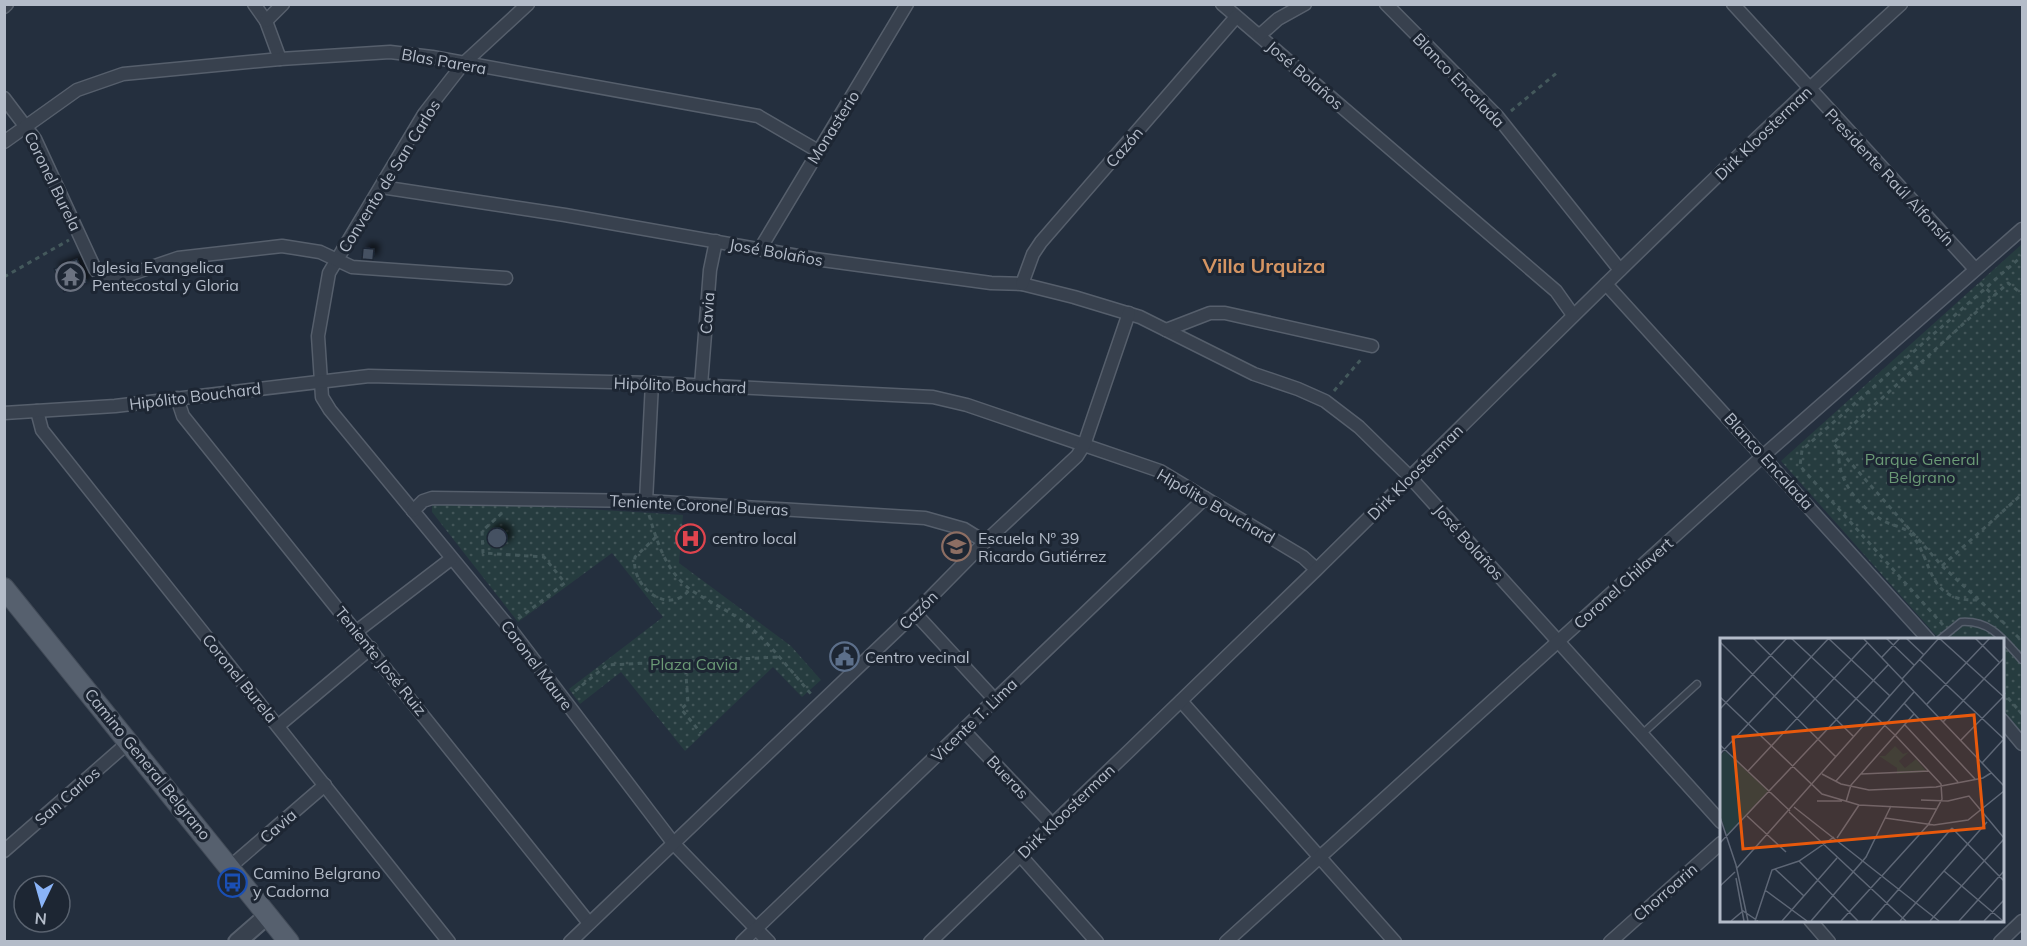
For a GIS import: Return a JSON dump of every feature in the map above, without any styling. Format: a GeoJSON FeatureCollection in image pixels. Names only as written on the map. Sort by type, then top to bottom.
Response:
{"type":"FeatureCollection","features":[{"type":"Feature","properties":{"kind":"main road","name":"Camino General Belgrano"},"geometry":{"type":"LineString","coordinates":[[4,588],[231,866],[289,942]]}},
{"type":"Feature","properties":{"kind":"street"},"geometry":{"type":"LineString","coordinates":[[254,4],[266,21],[280,59]]}},
{"type":"Feature","properties":{"kind":"street"},"geometry":{"type":"LineString","coordinates":[[266,21],[283,4]]}},
{"type":"Feature","properties":{"kind":"street","name":"Convento de San Carlos"},"geometry":{"type":"LineString","coordinates":[[321,380],[318,336],[329,273],[424,114],[463,64],[528,4]]}},
{"type":"Feature","properties":{"kind":"street","name":"Monasterio"},"geometry":{"type":"LineString","coordinates":[[760,249],[907,4]]}},
{"type":"Feature","properties":{"kind":"street","name":"José Bolaños"},"geometry":{"type":"LineString","coordinates":[[1222,4],[1556,291],[1573,315]]}},
{"type":"Feature","properties":{"kind":"street"},"geometry":{"type":"LineString","coordinates":[[1260,35],[1278,19],[1305,4]]}},
{"type":"Feature","properties":{"kind":"street","name":"Blanco Encalada"},"geometry":{"type":"LineString","coordinates":[[1386,4],[1500,120],[1620,270]]}},
{"type":"Feature","properties":{"kind":"street","name":"Presidente Raúl Alfonsín"},"geometry":{"type":"LineString","coordinates":[[1733,4],[1972,272]]}},
{"type":"Feature","properties":{"kind":"street","name":"Dirk Kloosterman"},"geometry":{"type":"LineString","coordinates":[[930,942],[1181,701],[1573,315],[1809,88],[1901,4]]}},
{"type":"Feature","properties":{"kind":"street","name":"Cazón"},"geometry":{"type":"LineString","coordinates":[[1022,284],[1033,254],[1041,242],[1236,17]]}},
{"type":"Feature","properties":{"kind":"street","name":"Blas Parera"},"geometry":{"type":"LineString","coordinates":[[4,142],[56,103],[101,80],[123,74],[280,59],[390,52],[432,57],[758,117],[818,151]]}},
{"type":"Feature","properties":{"kind":"street","name":"Coronel Burela"},"geometry":{"type":"LineString","coordinates":[[4,98],[35,139],[94,269],[101,276],[120,278],[178,258],[282,246],[320,252],[337,261]]}},
{"type":"Feature","properties":{"kind":"street","name":"José Bolaños"},"geometry":{"type":"LineString","coordinates":[[381,187],[565,214],[862,266],[1022,284],[1129,314],[1254,374],[1298,389],[1324,401],[1359,427],[1410,477],[1720,821]]}},
{"type":"Feature","properties":{"kind":"street","name":"Coronel Chilavert"},"geometry":{"type":"LineString","coordinates":[[1226,942],[1764,455],[2022,229]]}},
{"type":"Feature","properties":{"kind":"street","name":"Cavia"},"geometry":{"type":"LineString","coordinates":[[701,385],[710,270],[716,242]]}},
{"type":"Feature","properties":{"kind":"street"},"geometry":{"type":"LineString","coordinates":[[337,261],[352,267],[368,269],[506,278]]}},
{"type":"Feature","properties":{"kind":"street","name":"Blanco Encalada"},"geometry":{"type":"LineString","coordinates":[[1606,284],[1764,455],[1927,638]]}},
{"type":"Feature","properties":{"kind":"street"},"geometry":{"type":"LineString","coordinates":[[1166,330],[1210,313],[1225,313],[1372,346]]}},
{"type":"Feature","properties":{"kind":"street","name":"Cazón"},"geometry":{"type":"LineString","coordinates":[[570,942],[915,614],[985,542],[1077,456],[1084,445],[1129,314]]}},
{"type":"Feature","properties":{"kind":"street","name":"Hipólito Bouchard"},"geometry":{"type":"LineString","coordinates":[[4,413],[177,398],[321,380],[390,376],[652,383],[933,397],[967,405],[1160,471],[1303,557],[1316,569]]}},
{"type":"Feature","properties":{"kind":"street","name":"Coronel Maure"},"geometry":{"type":"LineString","coordinates":[[321,380],[322,397],[330,410],[508,626],[674,844],[769,942]]}},
{"type":"Feature","properties":{"kind":"street"},"geometry":{"type":"LineString","coordinates":[[646,501],[652,383]]}},
{"type":"Feature","properties":{"kind":"street","name":"Teniente José Ruiz"},"geometry":{"type":"LineString","coordinates":[[177,398],[183,416],[589,923]]}},
{"type":"Feature","properties":{"kind":"street","name":"Coronel Burela"},"geometry":{"type":"LineString","coordinates":[[37,411],[42,430],[449,942]]}},
{"type":"Feature","properties":{"kind":"street","name":"Teniente Coronel Bueras"},"geometry":{"type":"LineString","coordinates":[[413,511],[423,501],[432,498],[646,501],[925,518],[964,529],[985,542]]}},
{"type":"Feature","properties":{"kind":"street","name":"Vicente T. Lima"},"geometry":{"type":"LineString","coordinates":[[741,942],[1205,498]]}},
{"type":"Feature","properties":{"kind":"street"},"geometry":{"type":"LineString","coordinates":[[357,631],[451,558]]}},
{"type":"Feature","properties":{"kind":"street"},"geometry":{"type":"LineString","coordinates":[[915,614],[995,699]]}},
{"type":"Feature","properties":{"kind":"street"},"geometry":{"type":"LineString","coordinates":[[279,726],[371,648]]}},
{"type":"Feature","properties":{"kind":"street"},"geometry":{"type":"LineString","coordinates":[[1181,701],[1395,942]]}},
{"type":"Feature","properties":{"kind":"street"},"geometry":{"type":"LineString","coordinates":[[2003,722],[2022,744]]}},
{"type":"Feature","properties":{"kind":"street","name":"Bueras"},"geometry":{"type":"LineString","coordinates":[[964,731],[1052,824]]}},
{"type":"Feature","properties":{"kind":"street","name":"San Carlos"},"geometry":{"type":"LineString","coordinates":[[4,851],[130,741]]}},
{"type":"Feature","properties":{"kind":"street","name":"Cavia"},"geometry":{"type":"LineString","coordinates":[[231,866],[325,786]]}},
{"type":"Feature","properties":{"kind":"street","name":"Chorroarin"},"geometry":{"type":"LineString","coordinates":[[1610,942],[1720,844]]}},
{"type":"Feature","properties":{"kind":"street"},"geometry":{"type":"LineString","coordinates":[[1020,855],[1097,942]]}},
{"type":"Feature","properties":{"kind":"street"},"geometry":{"type":"LineString","coordinates":[[237,942],[268,915]]}},
{"type":"Feature","properties":{"kind":"street"},"geometry":{"type":"LineString","coordinates":[[2000,942],[2022,921]]}},
{"type":"Feature","properties":{"kind":"street"},"geometry":{"type":"LineString","coordinates":[[1811,922],[1829,942]]}},
{"type":"Feature","properties":{"kind":"lane"},"geometry":{"type":"LineString","coordinates":[[1941,638],[1948,630],[1961,622],[1988,625],[2001,638]]}},
{"type":"Feature","properties":{"kind":"lane"},"geometry":{"type":"LineString","coordinates":[[2003,640],[2022,660]]}},
{"type":"Feature","properties":{"kind":"lane"},"geometry":{"type":"LineString","coordinates":[[1642,735],[1697,684]]}},
{"type":"Feature","properties":{"kind":"path"},"geometry":{"type":"LineString","coordinates":[[1500,120],[1559,71]]}},
{"type":"Feature","properties":{"kind":"path"},"geometry":{"type":"LineString","coordinates":[[4,277],[79,235]]}},
{"type":"Feature","properties":{"kind":"path"},"geometry":{"type":"LineString","coordinates":[[1948,630],[1800,466],[1802,450],[2022,256]]}},
{"type":"Feature","properties":{"kind":"path"},"geometry":{"type":"LineString","coordinates":[[1972,272],[1994,296]]}},
{"type":"Feature","properties":{"kind":"path"},"geometry":{"type":"LineString","coordinates":[[2005,625],[1942,566],[1833,443],[2008,283],[2022,294]]}},
{"type":"Feature","properties":{"kind":"path"},"geometry":{"type":"LineString","coordinates":[[1324,401],[1372,346]]}},
{"type":"Feature","properties":{"kind":"path"},"geometry":{"type":"LineString","coordinates":[[1839,450],[1840,474],[1848,488],[1876,516],[1906,531],[1921,551],[1928,570],[1939,586],[1958,597],[1979,600]]}},
{"type":"Feature","properties":{"kind":"path"},"geometry":{"type":"LineString","coordinates":[[1942,566],[2022,494]]}},
{"type":"Feature","properties":{"kind":"path"},"geometry":{"type":"LineString","coordinates":[[508,626],[566,583],[544,557],[483,553],[482,531],[504,512],[518,506],[517,498]]}},
{"type":"Feature","properties":{"kind":"path"},"geometry":{"type":"LineString","coordinates":[[646,501],[656,537],[670,569],[690,589],[723,607],[749,626],[780,657],[820,704]]}},
{"type":"Feature","properties":{"kind":"path"},"geometry":{"type":"LineString","coordinates":[[656,537],[635,557],[635,571],[644,590],[657,598],[667,599],[682,598],[690,589]]}},
{"type":"Feature","properties":{"kind":"path"},"geometry":{"type":"LineString","coordinates":[[2014,633],[2022,641]]}},
{"type":"Feature","properties":{"kind":"path"},"geometry":{"type":"LineString","coordinates":[[564,701],[607,665],[780,657]]}},
{"type":"Feature","properties":{"kind":"path"},"geometry":{"type":"LineString","coordinates":[[685,662],[688,703],[681,710],[701,733]]}},
{"type":"Feature","properties":{"kind":"path"},"geometry":{"type":"LineString","coordinates":[[2003,693],[2022,714]]}},
{"type":"Feature","properties":{"kind":"green space","name":"Parque General Belgrano"},"geometry":{"type":"Polygon","coordinates":[[[2022,244],[2022,733],[2003,710],[2003,638],[1938,638],[1781,461],[2022,244]]]}},
{"type":"Feature","properties":{"kind":"green space","name":"Plaza Cavia"},"geometry":{"type":"Polygon","coordinates":[[[441,500],[683,515],[679,563],[791,646],[821,680],[802,697],[773,667],[685,751],[621,672],[580,704],[569,689],[663,617],[612,553],[518,622],[432,512],[432,503],[441,500]]]}},
{"type":"Feature","properties":{"kind":"building"},"geometry":{"type":"Polygon","coordinates":[[[363,248],[374,249],[373,260],[362,259],[363,248]]]}},
{"type":"Feature","properties":{"kind":"building","name":"Iglesia Evangelica Pentecostal y Gloria"},"geometry":{"type":"Polygon","coordinates":[[[77,259],[87,283],[64,292],[54,269],[77,259]]]}},
{"type":"Feature","properties":{"kind":"building"},"geometry":{"type":"Polygon","coordinates":[[[497,528],[504,531],[507,538],[504,545],[497,548],[490,545],[487,538],[490,531],[497,528]]]}},
{"type":"Feature","properties":{"kind":"place","name":"Iglesia Evangelica Pentecostal y Gloria"},"geometry":{"type":"Point","coordinates":[71,276]}},
{"type":"Feature","properties":{"kind":"place","name":"centro local"},"geometry":{"type":"Point","coordinates":[691,538]}},
{"type":"Feature","properties":{"kind":"place","name":"Escuela Nº 39 Ricardo Gutiérrez"},"geometry":{"type":"Point","coordinates":[957,547]}},
{"type":"Feature","properties":{"kind":"place","name":"Centro vecinal"},"geometry":{"type":"Point","coordinates":[844,657]}},
{"type":"Feature","properties":{"kind":"place","name":"Camino Belgrano y Cadorna"},"geometry":{"type":"Point","coordinates":[232,882]}},
{"type":"Feature","properties":{"kind":"district","name":"Villa Urquiza"},"geometry":{"type":"Point","coordinates":[1264,265]}}]}
